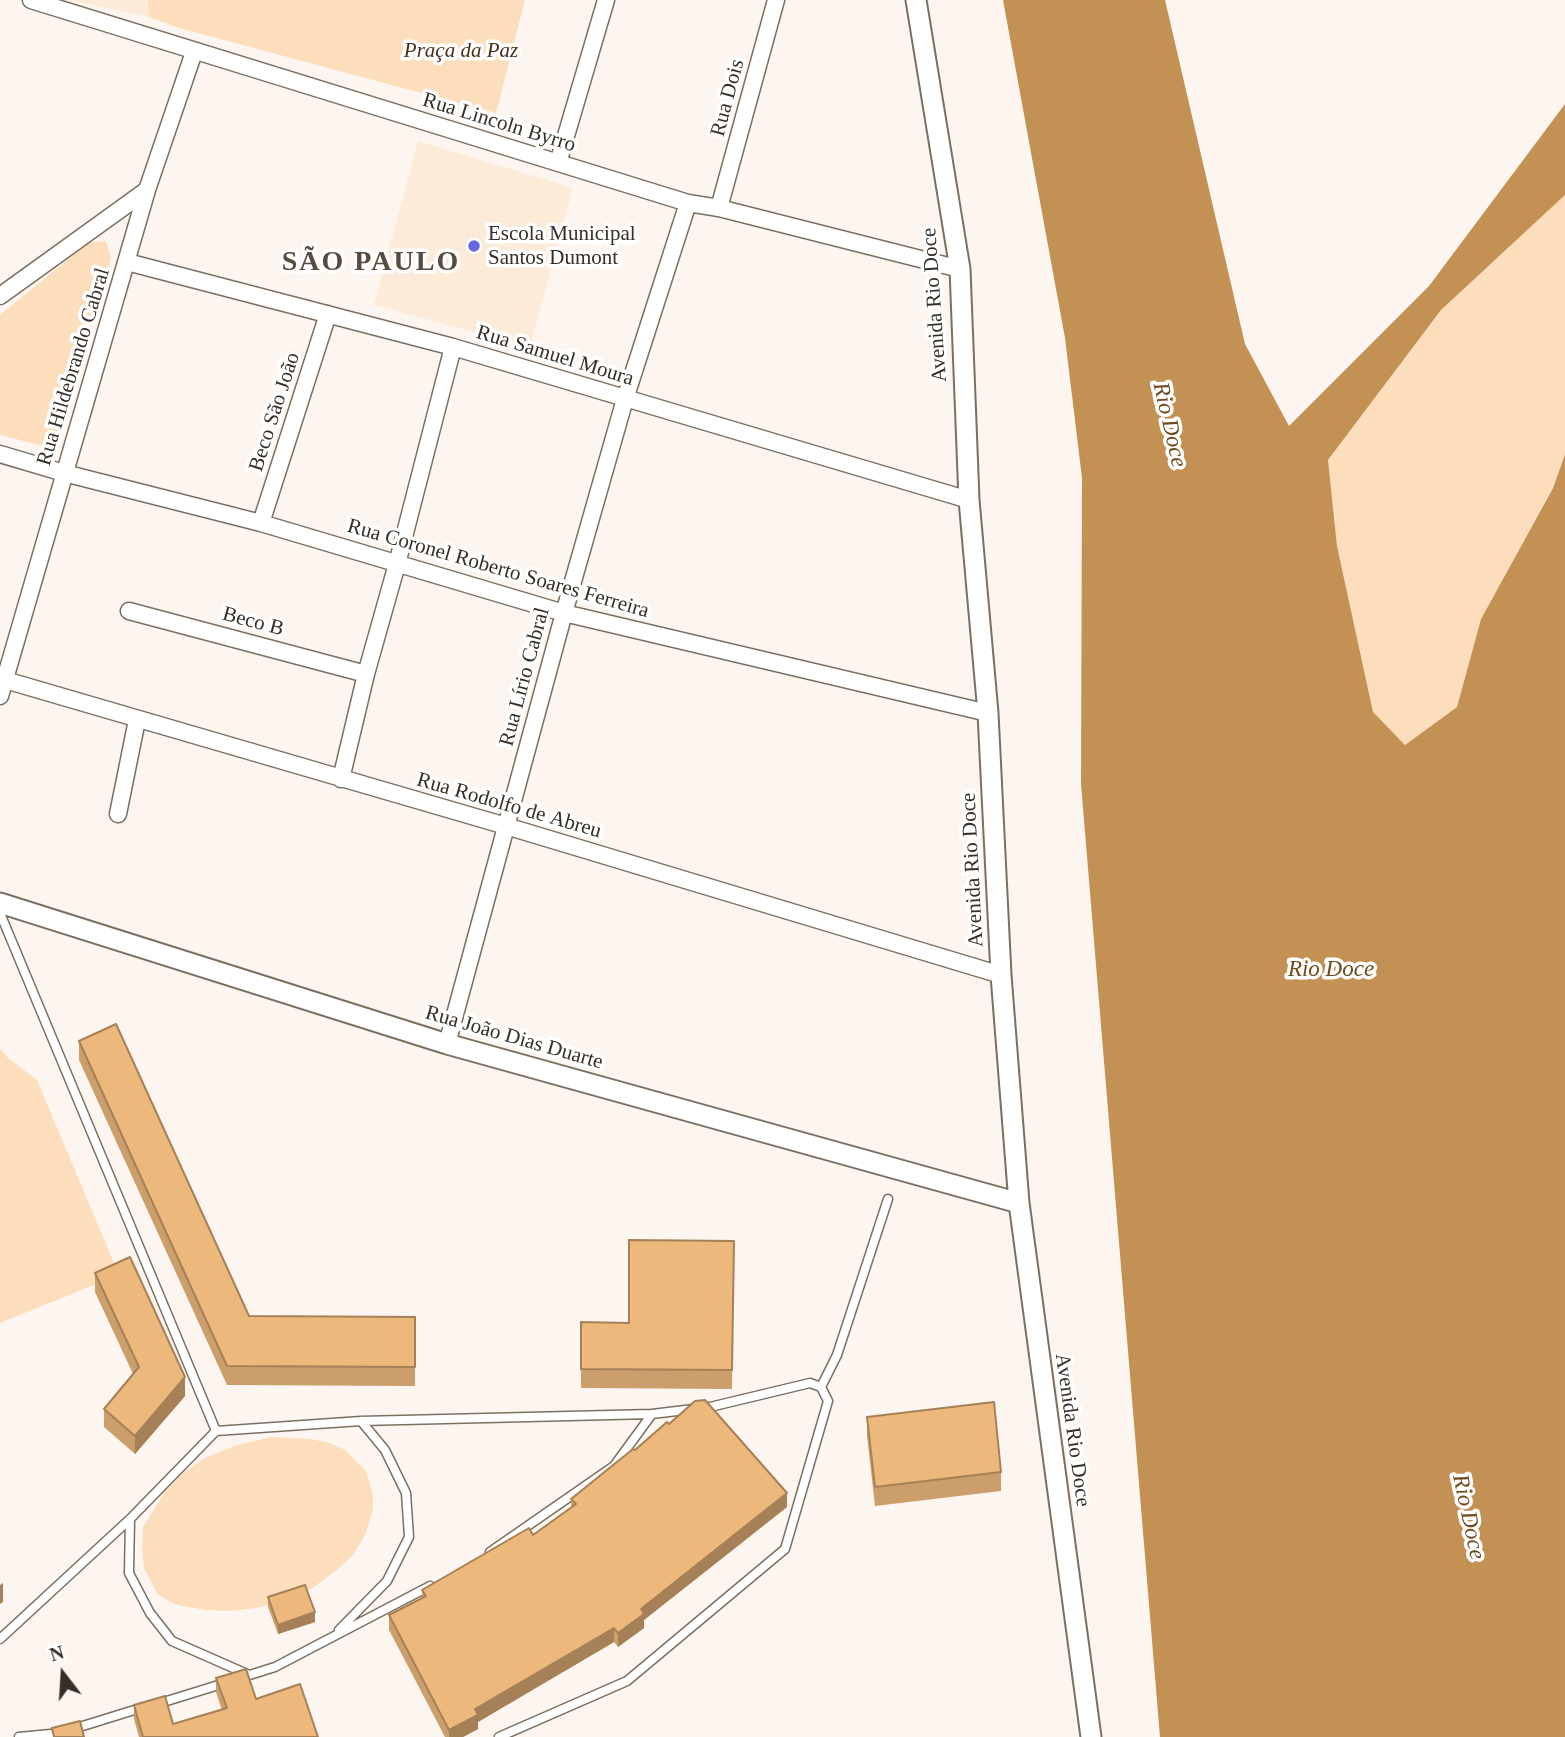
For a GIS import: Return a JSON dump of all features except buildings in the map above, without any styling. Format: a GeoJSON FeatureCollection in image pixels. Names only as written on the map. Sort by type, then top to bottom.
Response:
{"type":"FeatureCollection","features":[{"type":"Feature","properties":{"kind":"street","name":"Rua Lincoln Byrro"},"geometry":{"type":"LineString","coordinates":[[31,0],[688,202],[960,269]]}},
{"type":"Feature","properties":{"kind":"street"},"geometry":{"type":"LineString","coordinates":[[558,163],[606,0]]}},
{"type":"Feature","properties":{"kind":"street","name":"Rua Dois"},"geometry":{"type":"LineString","coordinates":[[719,208],[776,0]]}},
{"type":"Feature","properties":{"kind":"street","name":"Avenida Rio Doce"},"geometry":{"type":"LineString","coordinates":[[916,0],[960,269],[969,500],[988,713],[1000,975],[1018,1203],[1091,1737]]}},
{"type":"Feature","properties":{"kind":"street","name":"Rua Hildebrando Cabral"},"geometry":{"type":"LineString","coordinates":[[2,689],[146,190],[194,52]]}},
{"type":"Feature","properties":{"kind":"street"},"geometry":{"type":"LineString","coordinates":[[0,296],[146,190]]}},
{"type":"Feature","properties":{"kind":"street","name":"Rua Lírio Cabral"},"geometry":{"type":"LineString","coordinates":[[447,1044],[625,399],[688,202]]}},
{"type":"Feature","properties":{"kind":"street","name":"Rua Samuel Moura"},"geometry":{"type":"LineString","coordinates":[[127,262],[453,347],[969,500]]}},
{"type":"Feature","properties":{"kind":"street","name":"Beco São João"},"geometry":{"type":"LineString","coordinates":[[261,523],[328,314]]}},
{"type":"Feature","properties":{"kind":"street"},"geometry":{"type":"LineString","coordinates":[[341,779],[366,674],[453,347]]}},
{"type":"Feature","properties":{"kind":"street","name":"Rua Coronel Roberto Soares Ferreira"},"geometry":{"type":"LineString","coordinates":[[0,454],[261,523],[564,613],[988,713]]}},
{"type":"Feature","properties":{"kind":"street","name":"Beco B"},"geometry":{"type":"LineString","coordinates":[[130,611],[366,674]]}},
{"type":"Feature","properties":{"kind":"street","name":"Rua Rodolfo de Abreu"},"geometry":{"type":"LineString","coordinates":[[2,689],[137,720],[506,826],[1000,975]]}},
{"type":"Feature","properties":{"kind":"street"},"geometry":{"type":"LineString","coordinates":[[118,814],[137,720]]}},
{"type":"Feature","properties":{"kind":"street","name":"Rua João Dias Duarte"},"geometry":{"type":"LineString","coordinates":[[0,903],[447,1044],[1018,1203]]}},
{"type":"Feature","properties":{"kind":"lane"},"geometry":{"type":"LineString","coordinates":[[0,913],[216,1431]]}},
{"type":"Feature","properties":{"kind":"lane"},"geometry":{"type":"LineString","coordinates":[[821,1387],[837,1355],[888,1199]]}},
{"type":"Feature","properties":{"kind":"lane"},"geometry":{"type":"LineString","coordinates":[[0,1639],[130,1519],[216,1431],[361,1421],[652,1413],[710,1407],[810,1383],[821,1387],[828,1401],[785,1549],[626,1681],[499,1737]]}},
{"type":"Feature","properties":{"kind":"lane"},"geometry":{"type":"LineString","coordinates":[[481,1558],[614,1466],[652,1413]]}},
{"type":"Feature","properties":{"kind":"lane"},"geometry":{"type":"LineString","coordinates":[[332,1637],[387,1581],[409,1537],[406,1493],[385,1450],[361,1421]]}},
{"type":"Feature","properties":{"kind":"lane"},"geometry":{"type":"LineString","coordinates":[[130,1519],[129,1573],[157,1622],[172,1641],[249,1675]]}},
{"type":"Feature","properties":{"kind":"lane"},"geometry":{"type":"LineString","coordinates":[[19,1737],[58,1734],[275,1667],[435,1584]]}},
{"type":"Feature","properties":{"kind":"shaded area"},"geometry":{"type":"Polygon","coordinates":[[[69,0],[148,0],[149,17],[69,0]]]}},
{"type":"Feature","properties":{"kind":"shaded area","name":"Escola Municipal Santos Dumont"},"geometry":{"type":"Polygon","coordinates":[[[418,141],[573,188],[530,347],[374,305],[418,141]]]}},
{"type":"Feature","properties":{"kind":"green space","name":"Praça da Paz"},"geometry":{"type":"Polygon","coordinates":[[[148,0],[525,0],[496,113],[179,28],[149,17],[148,0]]]}},
{"type":"Feature","properties":{"kind":"green space"},"geometry":{"type":"Polygon","coordinates":[[[1565,195],[1565,453],[1553,487],[1481,619],[1457,707],[1405,745],[1373,712],[1337,546],[1328,460],[1441,310],[1565,195]]]}},
{"type":"Feature","properties":{"kind":"green space"},"geometry":{"type":"Polygon","coordinates":[[[106,241],[111,258],[59,442],[47,447],[0,435],[0,315],[88,243],[106,241]]]}},
{"type":"Feature","properties":{"kind":"green space"},"geometry":{"type":"Polygon","coordinates":[[[0,1048],[8,1058],[37,1080],[119,1275],[0,1323],[0,1048]]]}},
{"type":"Feature","properties":{"kind":"green space"},"geometry":{"type":"Polygon","coordinates":[[[272,1437],[330,1443],[345,1450],[366,1471],[373,1495],[373,1509],[366,1533],[353,1555],[311,1589],[280,1602],[256,1608],[206,1610],[177,1605],[158,1595],[144,1568],[143,1527],[165,1492],[184,1472],[207,1457],[237,1445],[272,1437]]]}},
{"type":"Feature","properties":{"kind":"water","name":"Rio Doce"},"geometry":{"type":"Polygon","coordinates":[[[1003,0],[1165,0],[1245,344],[1289,426],[1429,286],[1565,104],[1565,195],[1441,310],[1328,460],[1337,546],[1373,712],[1405,745],[1457,707],[1481,619],[1553,488],[1565,454],[1565,1737],[1160,1737],[1081,784],[1082,478],[1065,338],[1003,0]]]}},
{"type":"Feature","properties":{"kind":"place","name":"Escola Municipal Santos Dumont"},"geometry":{"type":"Point","coordinates":[474,246]}},
{"type":"Feature","properties":{"kind":"district","name":"SÃO PAULO"},"geometry":{"type":"Point","coordinates":[371,263]}}]}
